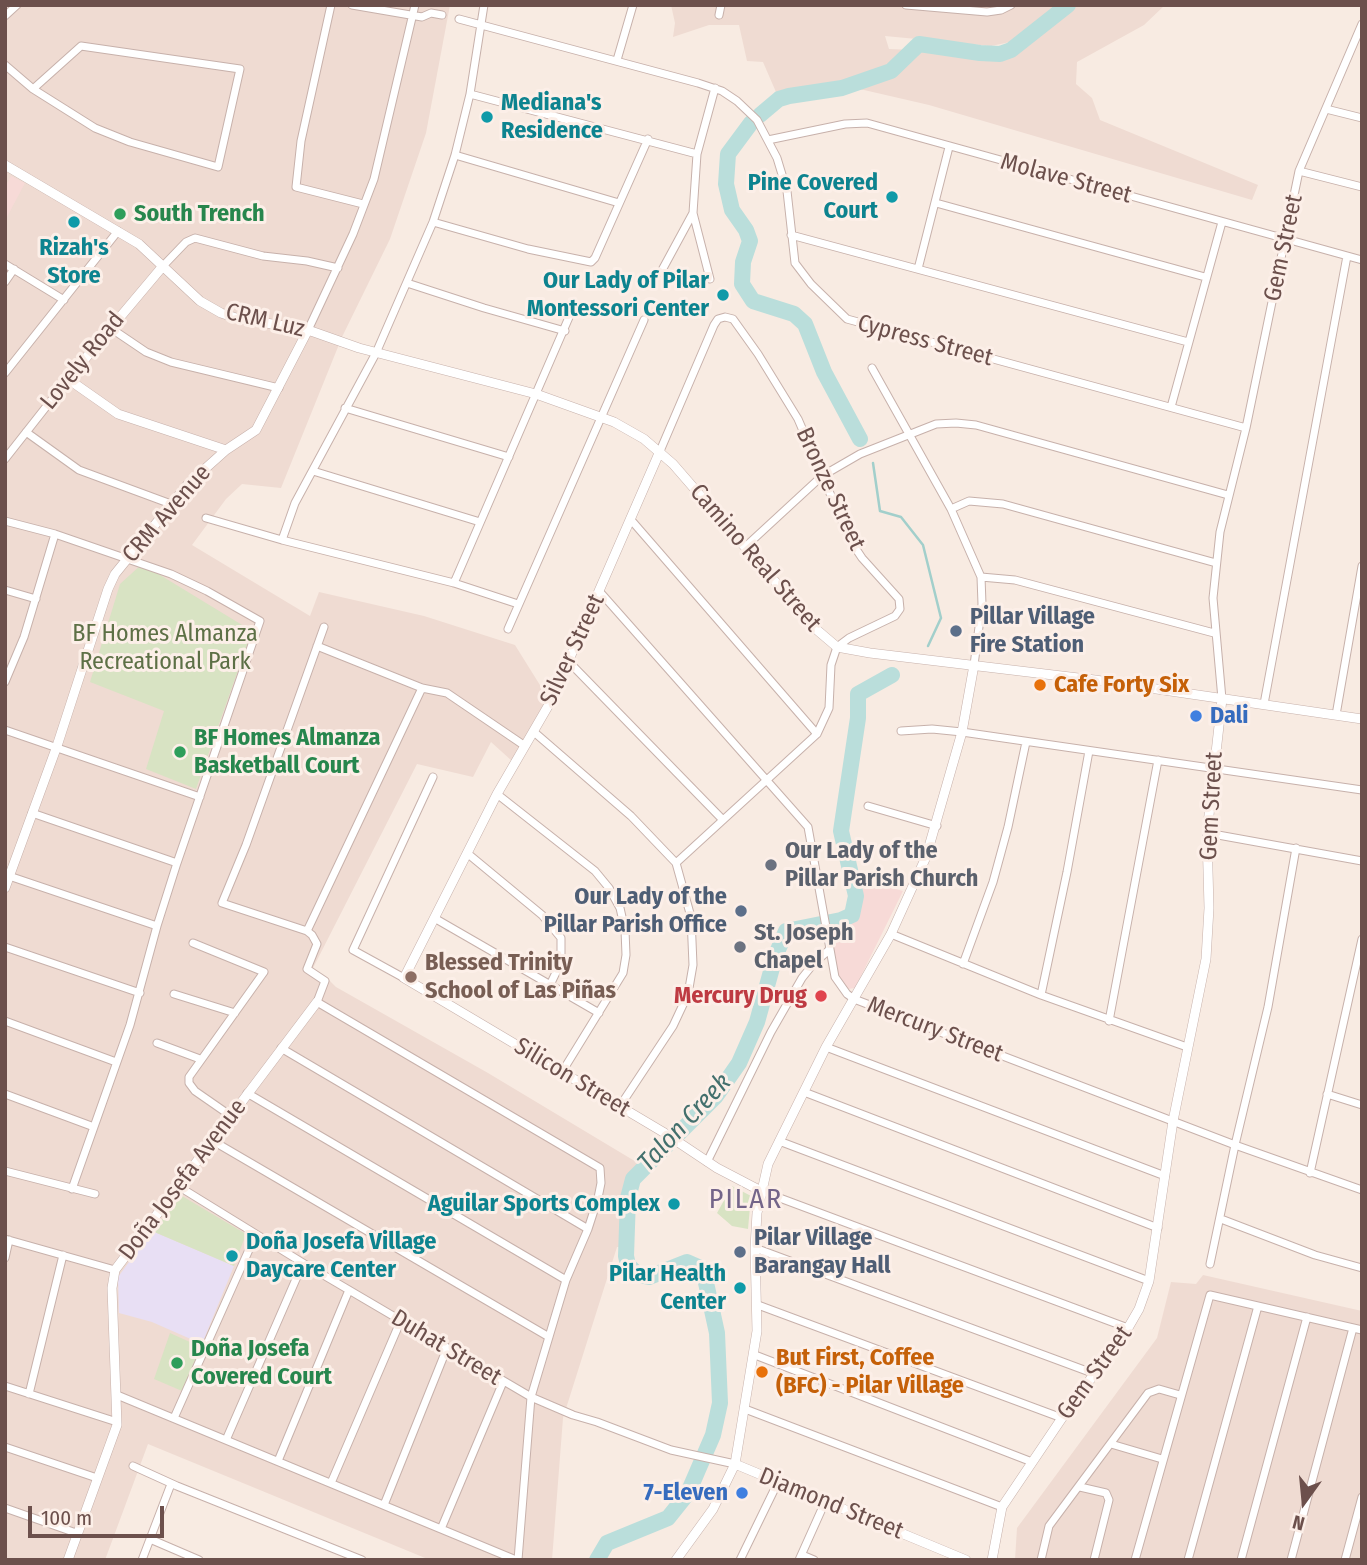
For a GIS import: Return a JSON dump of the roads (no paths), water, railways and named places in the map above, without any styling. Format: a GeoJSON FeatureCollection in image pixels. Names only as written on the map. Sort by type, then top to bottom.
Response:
{"type":"FeatureCollection","features":[{"type":"Feature","properties":{"kind":"street"},"geometry":{"type":"LineString","coordinates":[[5,16],[17,5]]}},
{"type":"Feature","properties":{"kind":"street"},"geometry":{"type":"LineString","coordinates":[[331,5],[301,141],[296,187],[363,204]]}},
{"type":"Feature","properties":{"kind":"street"},"geometry":{"type":"LineString","coordinates":[[352,5],[425,17],[431,13],[442,15]]}},
{"type":"Feature","properties":{"kind":"street","name":"CRM Avenue"},"geometry":{"type":"LineString","coordinates":[[5,888],[57,746],[115,574],[188,484],[226,450],[256,430],[338,268],[374,180],[415,5]]}},
{"type":"Feature","properties":{"kind":"street"},"geometry":{"type":"LineString","coordinates":[[282,540],[295,503],[376,353],[433,222],[455,155],[470,94],[484,5]]}},
{"type":"Feature","properties":{"kind":"street"},"geometry":{"type":"LineString","coordinates":[[617,60],[633,5]]}},
{"type":"Feature","properties":{"kind":"street"},"geometry":{"type":"LineString","coordinates":[[719,15],[721,5]]}},
{"type":"Feature","properties":{"kind":"street"},"geometry":{"type":"LineString","coordinates":[[906,5],[987,12],[1011,5]]}},
{"type":"Feature","properties":{"kind":"street","name":"Cypress Street"},"geometry":{"type":"LineString","coordinates":[[459,19],[715,88],[745,107],[757,120],[768,139],[787,191],[795,263],[846,319],[1246,428]]}},
{"type":"Feature","properties":{"kind":"street","name":"Gem Street"},"geometry":{"type":"LineString","coordinates":[[992,1560],[1002,1507],[1062,1418],[1128,1328],[1139,1309],[1149,1281],[1173,1121],[1206,959],[1209,908],[1207,832],[1222,699],[1214,634],[1216,563],[1228,495],[1246,428],[1299,171],[1358,43],[1362,24]]}},
{"type":"Feature","properties":{"kind":"street"},"geometry":{"type":"LineString","coordinates":[[5,65],[33,89],[68,112],[112,135],[218,167],[240,69],[81,46],[33,89]]}},
{"type":"Feature","properties":{"kind":"street"},"geometry":{"type":"LineString","coordinates":[[710,279],[693,213],[697,154],[715,88]]}},
{"type":"Feature","properties":{"kind":"street"},"geometry":{"type":"LineString","coordinates":[[470,94],[697,154]]}},
{"type":"Feature","properties":{"kind":"street"},"geometry":{"type":"LineString","coordinates":[[1326,109],[1362,118]]}},
{"type":"Feature","properties":{"kind":"street","name":"Molave Street"},"geometry":{"type":"LineString","coordinates":[[768,139],[867,123],[1362,260]]}},
{"type":"Feature","properties":{"kind":"street"},"geometry":{"type":"LineString","coordinates":[[433,222],[527,249],[591,261],[595,258],[648,139]]}},
{"type":"Feature","properties":{"kind":"street"},"geometry":{"type":"LineString","coordinates":[[918,269],[949,147]]}},
{"type":"Feature","properties":{"kind":"street"},"geometry":{"type":"LineString","coordinates":[[455,155],[619,202]]}},
{"type":"Feature","properties":{"kind":"street","name":"CRM Luz"},"geometry":{"type":"LineString","coordinates":[[5,165],[139,244],[201,302],[221,313],[308,330],[340,342]]}},
{"type":"Feature","properties":{"kind":"street"},"geometry":{"type":"LineString","coordinates":[[1299,171],[1362,187]]}},
{"type":"Feature","properties":{"kind":"street"},"geometry":{"type":"LineString","coordinates":[[936,203],[1205,276]]}},
{"type":"Feature","properties":{"kind":"street"},"geometry":{"type":"LineString","coordinates":[[661,272],[693,213]]}},
{"type":"Feature","properties":{"kind":"street"},"geometry":{"type":"LineString","coordinates":[[1171,407],[1222,222]]}},
{"type":"Feature","properties":{"kind":"street"},"geometry":{"type":"LineString","coordinates":[[5,373],[118,231]]}},
{"type":"Feature","properties":{"kind":"street"},"geometry":{"type":"LineString","coordinates":[[791,235],[1188,342]]}},
{"type":"Feature","properties":{"kind":"street"},"geometry":{"type":"LineString","coordinates":[[163,266],[186,242],[195,239],[263,256],[338,268]]}},
{"type":"Feature","properties":{"kind":"street"},"geometry":{"type":"LineString","coordinates":[[1264,704],[1347,256]]}},
{"type":"Feature","properties":{"kind":"street"},"geometry":{"type":"LineString","coordinates":[[5,264],[64,300]]}},
{"type":"Feature","properties":{"kind":"street","name":"Lovely Road"},"geometry":{"type":"LineString","coordinates":[[5,459],[109,327],[163,266]]}},
{"type":"Feature","properties":{"kind":"street"},"geometry":{"type":"LineString","coordinates":[[5,282],[14,269]]}},
{"type":"Feature","properties":{"kind":"street"},"geometry":{"type":"LineString","coordinates":[[407,283],[565,331]]}},
{"type":"Feature","properties":{"kind":"street"},"geometry":{"type":"LineString","coordinates":[[454,583],[573,308]]}},
{"type":"Feature","properties":{"kind":"street","name":"Silver Street"},"geometry":{"type":"LineString","coordinates":[[404,978],[497,794],[534,732],[569,662],[632,521],[714,325],[718,319],[725,317]]}},
{"type":"Feature","properties":{"kind":"street","name":"Bronze Street"},"geometry":{"type":"LineString","coordinates":[[725,317],[733,319],[799,419],[850,540],[862,558],[899,599],[900,609],[895,616],[849,638],[837,647]]}},
{"type":"Feature","properties":{"kind":"street"},"geometry":{"type":"LineString","coordinates":[[508,629],[644,320]]}},
{"type":"Feature","properties":{"kind":"street"},"geometry":{"type":"LineString","coordinates":[[109,327],[146,352],[171,362],[279,388]]}},
{"type":"Feature","properties":{"kind":"street","name":"Camino Real Street"},"geometry":{"type":"LineString","coordinates":[[340,342],[536,394],[602,417],[644,439],[660,451],[817,630],[837,647],[1095,680],[1362,719]]}},
{"type":"Feature","properties":{"kind":"street"},"geometry":{"type":"LineString","coordinates":[[676,1560],[713,1508],[735,1464],[755,1355],[758,1305],[755,1248],[761,1191],[768,1164],[826,1047],[891,934],[923,866],[937,826],[962,732],[974,665],[982,604],[981,577],[951,509],[872,368]]}},
{"type":"Feature","properties":{"kind":"street"},"geometry":{"type":"LineString","coordinates":[[68,379],[101,404],[127,418],[226,450]]}},
{"type":"Feature","properties":{"kind":"street"},"geometry":{"type":"LineString","coordinates":[[345,408],[509,457]]}},
{"type":"Feature","properties":{"kind":"street"},"geometry":{"type":"LineString","coordinates":[[745,547],[822,476],[860,454],[936,424],[976,425],[1228,495]]}},
{"type":"Feature","properties":{"kind":"street"},"geometry":{"type":"LineString","coordinates":[[26,432],[79,470],[171,504]]}},
{"type":"Feature","properties":{"kind":"street"},"geometry":{"type":"LineString","coordinates":[[313,471],[481,522]]}},
{"type":"Feature","properties":{"kind":"street"},"geometry":{"type":"LineString","coordinates":[[951,509],[969,501],[1003,504],[1216,563]]}},
{"type":"Feature","properties":{"kind":"street"},"geometry":{"type":"LineString","coordinates":[[206,518],[454,583],[518,604]]}},
{"type":"Feature","properties":{"kind":"street"},"geometry":{"type":"LineString","coordinates":[[5,520],[128,559],[207,591],[260,621],[177,863],[140,993],[72,1189]]}},
{"type":"Feature","properties":{"kind":"street"},"geometry":{"type":"LineString","coordinates":[[632,521],[817,734]]}},
{"type":"Feature","properties":{"kind":"street"},"geometry":{"type":"LineString","coordinates":[[5,682],[9,661],[36,599],[55,534]]}},
{"type":"Feature","properties":{"kind":"street"},"geometry":{"type":"LineString","coordinates":[[1336,715],[1362,566]]}},
{"type":"Feature","properties":{"kind":"street"},"geometry":{"type":"LineString","coordinates":[[981,577],[1015,580],[1214,634]]}},
{"type":"Feature","properties":{"kind":"street"},"geometry":{"type":"LineString","coordinates":[[5,590],[36,599]]}},
{"type":"Feature","properties":{"kind":"street","name":"Mercury Street"},"geometry":{"type":"LineString","coordinates":[[600,592],[808,827],[835,977],[854,999],[1235,1145],[1362,1190]]}},
{"type":"Feature","properties":{"kind":"street"},"geometry":{"type":"LineString","coordinates":[[324,627],[246,845],[222,903],[307,931],[422,688]]}},
{"type":"Feature","properties":{"kind":"street"},"geometry":{"type":"LineString","coordinates":[[317,646],[422,688],[455,697],[525,746]]}},
{"type":"Feature","properties":{"kind":"street"},"geometry":{"type":"LineString","coordinates":[[676,863],[817,734],[829,708],[831,665],[837,647]]}},
{"type":"Feature","properties":{"kind":"street"},"geometry":{"type":"LineString","coordinates":[[569,662],[723,820]]}},
{"type":"Feature","properties":{"kind":"street"},"geometry":{"type":"LineString","coordinates":[[901,731],[932,729],[962,732],[1362,790]]}},
{"type":"Feature","properties":{"kind":"street"},"geometry":{"type":"LineString","coordinates":[[5,730],[200,797]]}},
{"type":"Feature","properties":{"kind":"street"},"geometry":{"type":"LineString","coordinates":[[534,732],[631,816],[676,863],[691,917],[693,965],[688,994],[673,1026],[620,1106]]}},
{"type":"Feature","properties":{"kind":"street"},"geometry":{"type":"LineString","coordinates":[[963,964],[993,882],[1009,827],[1026,742]]}},
{"type":"Feature","properties":{"kind":"street"},"geometry":{"type":"LineString","coordinates":[[1041,995],[1068,872],[1088,751]]}},
{"type":"Feature","properties":{"kind":"street"},"geometry":{"type":"LineString","coordinates":[[1109,1021],[1158,760]]}},
{"type":"Feature","properties":{"kind":"street","name":"Silicon Street"},"geometry":{"type":"LineString","coordinates":[[433,777],[353,950],[620,1106],[707,1162],[761,1191],[1128,1328]]}},
{"type":"Feature","properties":{"kind":"street"},"geometry":{"type":"LineString","coordinates":[[497,794],[595,871],[620,908],[625,930],[626,954],[623,973],[562,1072]]}},
{"type":"Feature","properties":{"kind":"street"},"geometry":{"type":"LineString","coordinates":[[868,806],[937,826]]}},
{"type":"Feature","properties":{"kind":"street"},"geometry":{"type":"LineString","coordinates":[[32,813],[177,863]]}},
{"type":"Feature","properties":{"kind":"street"},"geometry":{"type":"LineString","coordinates":[[1207,832],[1362,861]]}},
{"type":"Feature","properties":{"kind":"street"},"geometry":{"type":"LineString","coordinates":[[1210,1264],[1268,1007],[1296,848]]}},
{"type":"Feature","properties":{"kind":"street"},"geometry":{"type":"LineString","coordinates":[[467,853],[542,915],[561,938],[561,962],[550,985]]}},
{"type":"Feature","properties":{"kind":"street"},"geometry":{"type":"LineString","coordinates":[[9,876],[157,926]]}},
{"type":"Feature","properties":{"kind":"street"},"geometry":{"type":"LineString","coordinates":[[436,919],[598,1013]]}},
{"type":"Feature","properties":{"kind":"street","name":"Doña Josefa Avenue"},"geometry":{"type":"LineString","coordinates":[[68,1560],[117,1422],[112,1288],[115,1270],[317,1002],[325,982],[307,969],[317,944],[307,931]]}},
{"type":"Feature","properties":{"kind":"street"},"geometry":{"type":"LineString","coordinates":[[891,934],[1109,1021],[1187,1047]]}},
{"type":"Feature","properties":{"kind":"street"},"geometry":{"type":"LineString","coordinates":[[1310,1173],[1362,939]]}},
{"type":"Feature","properties":{"kind":"street"},"geometry":{"type":"LineString","coordinates":[[192,943],[264,972],[189,1077],[189,1083],[195,1091],[231,1116]]}},
{"type":"Feature","properties":{"kind":"street"},"geometry":{"type":"LineString","coordinates":[[5,947],[140,993]]}},
{"type":"Feature","properties":{"kind":"street"},"geometry":{"type":"LineString","coordinates":[[707,1162],[771,1032],[802,978],[814,963],[830,950]]}},
{"type":"Feature","properties":{"kind":"street"},"geometry":{"type":"LineString","coordinates":[[174,994],[235,1013]]}},
{"type":"Feature","properties":{"kind":"street"},"geometry":{"type":"LineString","coordinates":[[117,1395],[517,1560],[531,1397],[566,1280],[588,1229],[601,1183],[600,1168],[317,1002]]}},
{"type":"Feature","properties":{"kind":"street"},"geometry":{"type":"LineString","coordinates":[[5,1021],[116,1062]]}},
{"type":"Feature","properties":{"kind":"street"},"geometry":{"type":"LineString","coordinates":[[157,1043],[200,1059]]}},
{"type":"Feature","properties":{"kind":"street"},"geometry":{"type":"LineString","coordinates":[[826,1047],[1165,1176]]}},
{"type":"Feature","properties":{"kind":"street"},"geometry":{"type":"LineString","coordinates":[[281,1048],[588,1229]]}},
{"type":"Feature","properties":{"kind":"street"},"geometry":{"type":"LineString","coordinates":[[804,1092],[1158,1227]]}},
{"type":"Feature","properties":{"kind":"street"},"geometry":{"type":"LineString","coordinates":[[247,1093],[566,1280]]}},
{"type":"Feature","properties":{"kind":"street"},"geometry":{"type":"LineString","coordinates":[[5,1094],[94,1127]]}},
{"type":"Feature","properties":{"kind":"street"},"geometry":{"type":"LineString","coordinates":[[1327,1094],[1362,1105]]}},
{"type":"Feature","properties":{"kind":"street"},"geometry":{"type":"LineString","coordinates":[[213,1141],[549,1338]]}},
{"type":"Feature","properties":{"kind":"street"},"geometry":{"type":"LineString","coordinates":[[779,1141],[1149,1281]]}},
{"type":"Feature","properties":{"kind":"street"},"geometry":{"type":"LineString","coordinates":[[5,1171],[95,1194]]}},
{"type":"Feature","properties":{"kind":"street","name":"Duhat Street"},"geometry":{"type":"LineString","coordinates":[[178,1185],[303,1263],[531,1397],[573,1415],[674,1450],[735,1464]]}},
{"type":"Feature","properties":{"kind":"street"},"geometry":{"type":"LineString","coordinates":[[1221,1220],[1315,1255],[1362,1268]]}},
{"type":"Feature","properties":{"kind":"street"},"geometry":{"type":"LineString","coordinates":[[174,1418],[256,1234]]}},
{"type":"Feature","properties":{"kind":"street"},"geometry":{"type":"LineString","coordinates":[[5,1258],[7,1239],[115,1270]]}},
{"type":"Feature","properties":{"kind":"street"},"geometry":{"type":"LineString","coordinates":[[755,1248],[1095,1374]]}},
{"type":"Feature","properties":{"kind":"street"},"geometry":{"type":"LineString","coordinates":[[29,1394],[63,1255]]}},
{"type":"Feature","properties":{"kind":"street"},"geometry":{"type":"LineString","coordinates":[[226,1440],[303,1263]]}},
{"type":"Feature","properties":{"kind":"street"},"geometry":{"type":"LineString","coordinates":[[278,1461],[349,1290]]}},
{"type":"Feature","properties":{"kind":"street"},"geometry":{"type":"LineString","coordinates":[[1135,1560],[1210,1295],[1357,1329],[1291,1560]]}},
{"type":"Feature","properties":{"kind":"street"},"geometry":{"type":"LineString","coordinates":[[758,1305],[1062,1418]]}},
{"type":"Feature","properties":{"kind":"street"},"geometry":{"type":"LineString","coordinates":[[1188,1560],[1258,1306]]}},
{"type":"Feature","properties":{"kind":"street"},"geometry":{"type":"LineString","coordinates":[[1241,1560],[1307,1317]]}},
{"type":"Feature","properties":{"kind":"street"},"geometry":{"type":"LineString","coordinates":[[331,1483],[401,1320]]}},
{"type":"Feature","properties":{"kind":"street"},"geometry":{"type":"LineString","coordinates":[[384,1505],[447,1348]]}},
{"type":"Feature","properties":{"kind":"street"},"geometry":{"type":"LineString","coordinates":[[755,1355],[1032,1462]]}},
{"type":"Feature","properties":{"kind":"street"},"geometry":{"type":"LineString","coordinates":[[441,1529],[503,1382]]}},
{"type":"Feature","properties":{"kind":"street"},"geometry":{"type":"LineString","coordinates":[[5,1386],[117,1422]]}},
{"type":"Feature","properties":{"kind":"street"},"geometry":{"type":"LineString","coordinates":[[1041,1560],[1049,1526],[1148,1393],[1159,1389],[1180,1395]]}},
{"type":"Feature","properties":{"kind":"street"},"geometry":{"type":"LineString","coordinates":[[745,1409],[1002,1507]]}},
{"type":"Feature","properties":{"kind":"street"},"geometry":{"type":"LineString","coordinates":[[1111,1444],[1162,1459]]}},
{"type":"Feature","properties":{"kind":"street"},"geometry":{"type":"LineString","coordinates":[[5,1447],[97,1478]]}},
{"type":"Feature","properties":{"kind":"street","name":"Diamond Street"},"geometry":{"type":"LineString","coordinates":[[735,1464],[966,1560]]}},
{"type":"Feature","properties":{"kind":"street"},"geometry":{"type":"LineString","coordinates":[[133,1466],[171,1484],[362,1560]]}},
{"type":"Feature","properties":{"kind":"street"},"geometry":{"type":"LineString","coordinates":[[740,1560],[778,1482]]}},
{"type":"Feature","properties":{"kind":"street"},"geometry":{"type":"LineString","coordinates":[[142,1560],[171,1484]]}},
{"type":"Feature","properties":{"kind":"street"},"geometry":{"type":"LineString","coordinates":[[1080,1487],[1106,1493],[1109,1500],[1094,1560]]}},
{"type":"Feature","properties":{"kind":"street"},"geometry":{"type":"LineString","coordinates":[[1345,1560],[1362,1497]]}},
{"type":"Feature","properties":{"kind":"street"},"geometry":{"type":"LineString","coordinates":[[814,1560],[800,1557],[825,1502]]}},
{"type":"Feature","properties":{"kind":"street"},"geometry":{"type":"LineString","coordinates":[[5,1507],[76,1532]]}},
{"type":"Feature","properties":{"kind":"street"},"geometry":{"type":"LineString","coordinates":[[150,1539],[199,1560]]}},
{"type":"Feature","properties":{"kind":"waterway","name":"Talon Creek"},"geometry":{"type":"LineString","coordinates":[[760,115],[779,99],[842,88],[891,71],[919,44],[1000,54],[1011,50],[1068,5]]}},
{"type":"Feature","properties":{"kind":"waterway","name":"Talon Creek"},"geometry":{"type":"LineString","coordinates":[[751,123],[728,154],[726,184],[732,210],[750,241],[743,262],[742,284],[753,301],[794,314],[805,324],[824,372],[860,439]]}},
{"type":"Feature","properties":{"kind":"waterway","name":"Talon Creek"},"geometry":{"type":"LineString","coordinates":[[873,463],[880,511],[901,517],[923,545],[941,618],[928,646]]}},
{"type":"Feature","properties":{"kind":"waterway","name":"Talon Creek"},"geometry":{"type":"LineString","coordinates":[[597,1560],[607,1543],[668,1518],[688,1493],[713,1435],[720,1403],[717,1333],[703,1269],[687,1262],[649,1277],[638,1275],[628,1265],[628,1198],[633,1179],[716,1096],[739,1063],[757,1022],[775,957],[786,931],[841,920],[852,915],[856,896],[841,831],[858,718],[858,694],[892,675]]}},
{"type":"Feature","properties":{"kind":"place","name":"Mediana's Residence"},"geometry":{"type":"Point","coordinates":[487,117]}},
{"type":"Feature","properties":{"kind":"place","name":"Pine Covered Court"},"geometry":{"type":"Point","coordinates":[892,197]}},
{"type":"Feature","properties":{"kind":"place","name":"South Trench"},"geometry":{"type":"Point","coordinates":[120,214]}},
{"type":"Feature","properties":{"kind":"place","name":"Rizah's Store"},"geometry":{"type":"Point","coordinates":[74,222]}},
{"type":"Feature","properties":{"kind":"place","name":"Our Lady of Pilar Montessori Center"},"geometry":{"type":"Point","coordinates":[723,295]}},
{"type":"Feature","properties":{"kind":"place","name":"Pillar Village Fire Station"},"geometry":{"type":"Point","coordinates":[956,631]}},
{"type":"Feature","properties":{"kind":"place","name":"Cafe Forty Six"},"geometry":{"type":"Point","coordinates":[1040,685]}},
{"type":"Feature","properties":{"kind":"place","name":"Dali"},"geometry":{"type":"Point","coordinates":[1196,716]}},
{"type":"Feature","properties":{"kind":"place","name":"BF Homes Almanza Basketball Court"},"geometry":{"type":"Point","coordinates":[180,752]}},
{"type":"Feature","properties":{"kind":"place","name":"Our Lady of the Pillar Parish Church"},"geometry":{"type":"Point","coordinates":[771,865]}},
{"type":"Feature","properties":{"kind":"place","name":"Our Lady of the Pillar Parish Office"},"geometry":{"type":"Point","coordinates":[741,911]}},
{"type":"Feature","properties":{"kind":"place","name":"St. Joseph Chapel"},"geometry":{"type":"Point","coordinates":[740,947]}},
{"type":"Feature","properties":{"kind":"place","name":"Blessed Trinity School of Las Piñas"},"geometry":{"type":"Point","coordinates":[411,977]}},
{"type":"Feature","properties":{"kind":"place","name":"Mercury Drug"},"geometry":{"type":"Point","coordinates":[821,996]}},
{"type":"Feature","properties":{"kind":"place","name":"Aguilar Sports Complex"},"geometry":{"type":"Point","coordinates":[674,1204]}},
{"type":"Feature","properties":{"kind":"place","name":"Pilar Village Barangay Hall"},"geometry":{"type":"Point","coordinates":[740,1252]}},
{"type":"Feature","properties":{"kind":"place","name":"Doña Josefa Village Daycare Center"},"geometry":{"type":"Point","coordinates":[232,1256]}},
{"type":"Feature","properties":{"kind":"place","name":"Pilar Health Center"},"geometry":{"type":"Point","coordinates":[740,1288]}},
{"type":"Feature","properties":{"kind":"place","name":"Doña Josefa Covered Court"},"geometry":{"type":"Point","coordinates":[177,1363]}},
{"type":"Feature","properties":{"kind":"place","name":"But First, Coffee (BFC) - Pilar Village"},"geometry":{"type":"Point","coordinates":[762,1372]}},
{"type":"Feature","properties":{"kind":"place","name":"7-Eleven"},"geometry":{"type":"Point","coordinates":[742,1493]}},
{"type":"Feature","properties":{"kind":"district","name":"PILAR"},"geometry":{"type":"Point","coordinates":[746,1200]}},
{"type":"Feature","properties":{"kind":"park label","name":"BF Homes Almanza Recreational Park"},"geometry":{"type":"Point","coordinates":[165,648]}}]}
